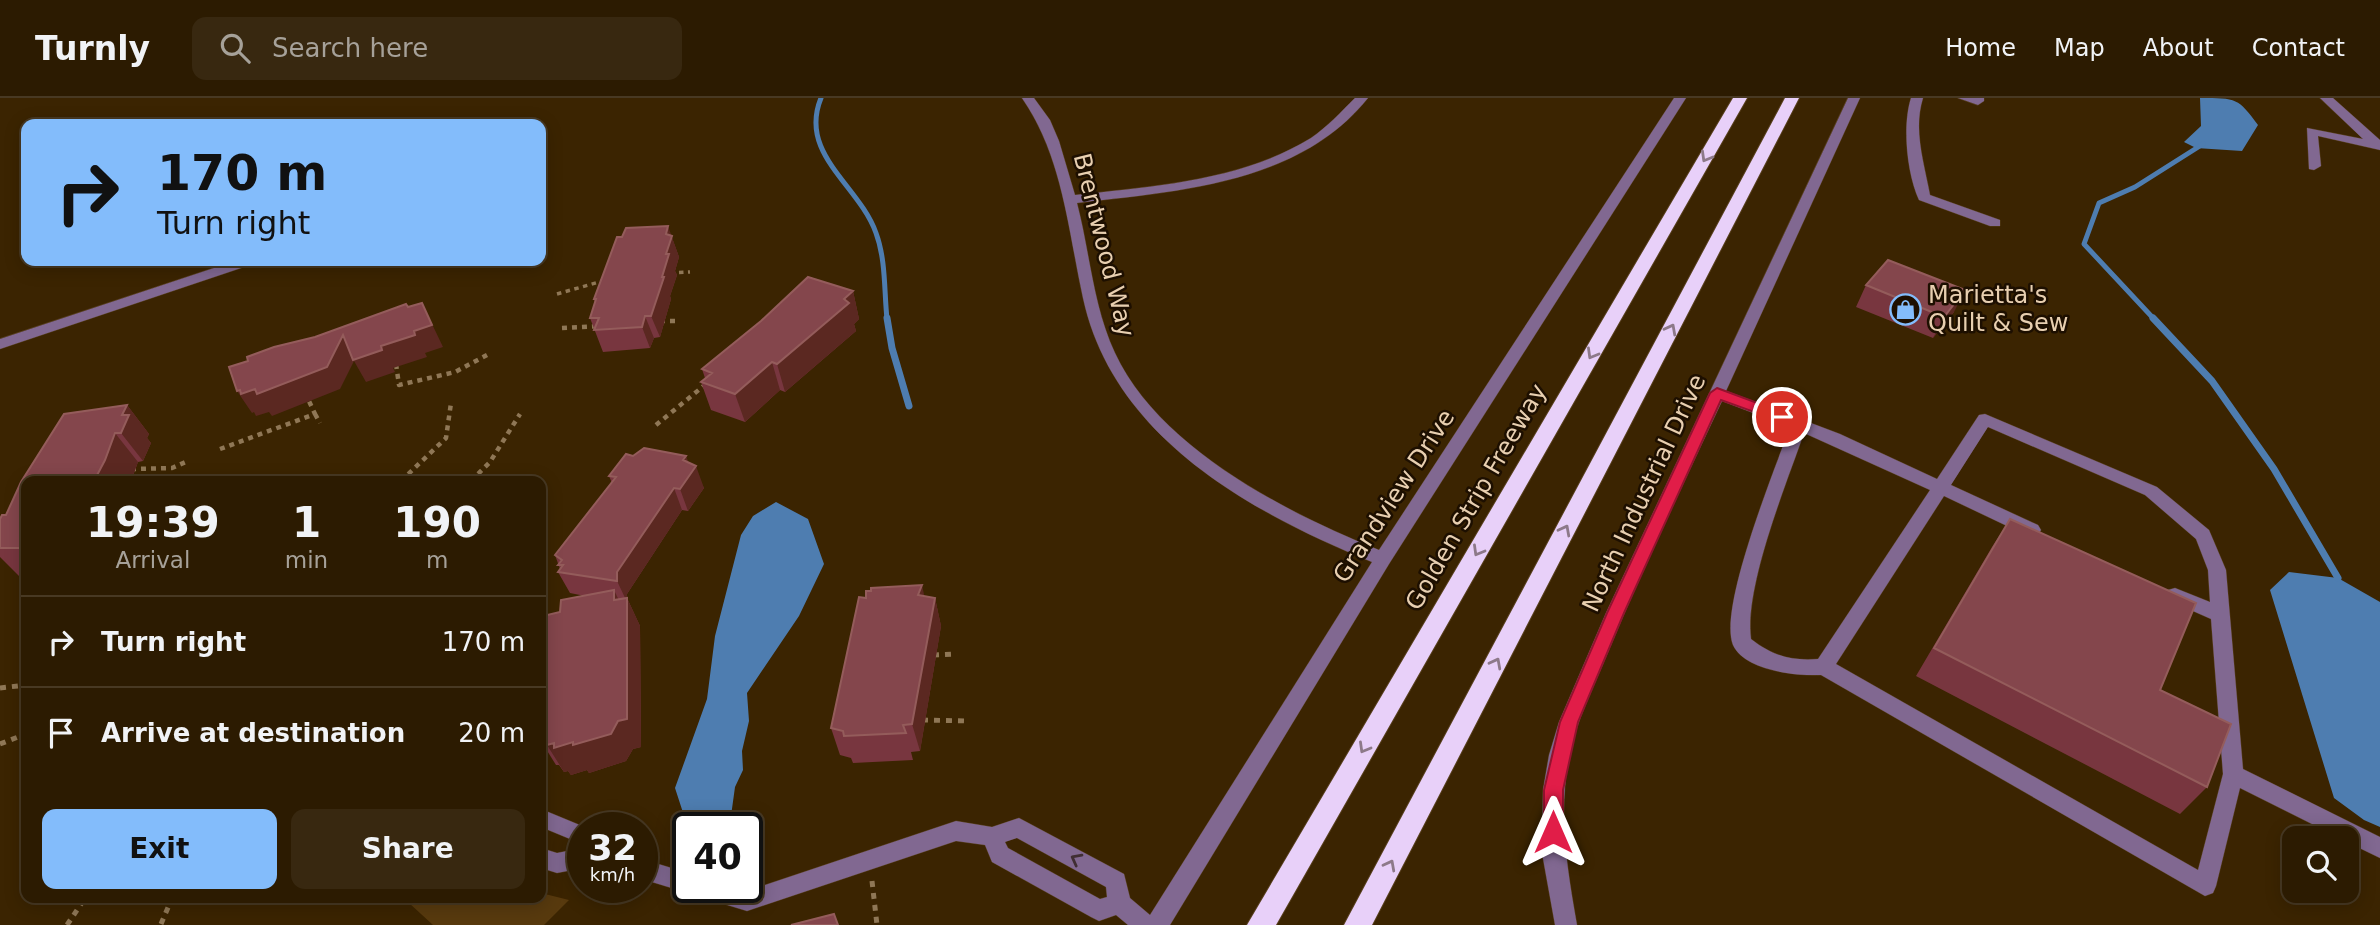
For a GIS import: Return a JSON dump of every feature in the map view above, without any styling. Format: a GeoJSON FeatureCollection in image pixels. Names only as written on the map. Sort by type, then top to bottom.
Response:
{"type":"FeatureCollection","features":[{"type":"Feature","properties":{"kind":"highway","name":"Golden Strip Freeway"},"geometry":{"type":"LineString","coordinates":[[1261,925],[1740,98]]}},
{"type":"Feature","properties":{"kind":"highway"},"geometry":{"type":"LineString","coordinates":[[1358,925],[1792,98]]}},
{"type":"Feature","properties":{"kind":"street","name":"Brentwood Way"},"geometry":{"type":"LineString","coordinates":[[1028,98],[1054,141],[1098,325],[1113,366],[1131,395],[1150,416],[1227,479],[1337,542],[1383,559]]}},
{"type":"Feature","properties":{"kind":"street"},"geometry":{"type":"LineString","coordinates":[[1069,200],[1176,185],[1256,166],[1289,154],[1315,139],[1362,98]]}},
{"type":"Feature","properties":{"kind":"street","name":"Grandview Drive"},"geometry":{"type":"LineString","coordinates":[[1157,925],[1383,559],[1679,98]]}},
{"type":"Feature","properties":{"kind":"street","name":"North Industrial Drive"},"geometry":{"type":"LineString","coordinates":[[1566,925],[1553,853],[1554,790],[1563,744],[1615,613],[1854,98]]}},
{"type":"Feature","properties":{"kind":"street"},"geometry":{"type":"LineString","coordinates":[[1917,98],[1912,108],[1912,130],[1924,197],[1996,223]]}},
{"type":"Feature","properties":{"kind":"street"},"geometry":{"type":"LineString","coordinates":[[1964,98],[1978,101],[1978,98]]}},
{"type":"Feature","properties":{"kind":"street"},"geometry":{"type":"LineString","coordinates":[[2326,98],[2380,146]]}},
{"type":"Feature","properties":{"kind":"street"},"geometry":{"type":"LineString","coordinates":[[2314,166],[2311,131],[2380,146]]}},
{"type":"Feature","properties":{"kind":"street"},"geometry":{"type":"LineString","coordinates":[[0,344],[233,266]]}},
{"type":"Feature","properties":{"kind":"street"},"geometry":{"type":"LineString","coordinates":[[1717,393],[1799,424],[2050,538]]}},
{"type":"Feature","properties":{"kind":"street"},"geometry":{"type":"LineString","coordinates":[[1799,424],[1756,549],[1739,621],[1742,643],[1765,661],[1791,668],[1824,667],[2205,886],[2234,775],[2217,570],[2203,536],[2151,491],[1985,419],[1824,667]]}},
{"type":"Feature","properties":{"kind":"street"},"geometry":{"type":"LineString","coordinates":[[2160,588],[2221,615]]}},
{"type":"Feature","properties":{"kind":"street"},"geometry":{"type":"LineString","coordinates":[[2234,775],[2380,848]]}},
{"type":"Feature","properties":{"kind":"street"},"geometry":{"type":"LineString","coordinates":[[546,820],[567,828]]}},
{"type":"Feature","properties":{"kind":"street"},"geometry":{"type":"LineString","coordinates":[[763,896],[957,831],[992,837],[1019,828],[1116,881],[1119,904],[1145,925]]}},
{"type":"Feature","properties":{"kind":"street"},"geometry":{"type":"LineString","coordinates":[[992,837],[1000,855],[1099,911],[1119,904]]}},
{"type":"Feature","properties":{"kind":"street"},"geometry":{"type":"LineString","coordinates":[[546,860],[557,863],[567,861]]}},
{"type":"Feature","properties":{"kind":"path"},"geometry":{"type":"LineString","coordinates":[[661,273],[690,272]]}},
{"type":"Feature","properties":{"kind":"path"},"geometry":{"type":"LineString","coordinates":[[556,294],[578,286],[617,278]]}},
{"type":"Feature","properties":{"kind":"path"},"geometry":{"type":"LineString","coordinates":[[650,321],[677,321]]}},
{"type":"Feature","properties":{"kind":"path"},"geometry":{"type":"LineString","coordinates":[[562,328],[604,325]]}},
{"type":"Feature","properties":{"kind":"path"},"geometry":{"type":"LineString","coordinates":[[396,360],[399,385],[455,372],[487,355]]}},
{"type":"Feature","properties":{"kind":"path"},"geometry":{"type":"LineString","coordinates":[[656,425],[672,411],[685,405],[708,383]]}},
{"type":"Feature","properties":{"kind":"path"},"geometry":{"type":"LineString","coordinates":[[306,392],[320,423]]}},
{"type":"Feature","properties":{"kind":"path"},"geometry":{"type":"LineString","coordinates":[[406,476],[446,438],[451,403]]}},
{"type":"Feature","properties":{"kind":"path"},"geometry":{"type":"LineString","coordinates":[[220,449],[315,414]]}},
{"type":"Feature","properties":{"kind":"path"},"geometry":{"type":"LineString","coordinates":[[476,476],[490,462],[520,414]]}},
{"type":"Feature","properties":{"kind":"path"},"geometry":{"type":"LineString","coordinates":[[127,469],[172,468],[188,461]]}},
{"type":"Feature","properties":{"kind":"path"},"geometry":{"type":"LineString","coordinates":[[923,656],[957,654]]}},
{"type":"Feature","properties":{"kind":"path"},"geometry":{"type":"LineString","coordinates":[[0,688],[21,686]]}},
{"type":"Feature","properties":{"kind":"path"},"geometry":{"type":"LineString","coordinates":[[916,719],[970,721]]}},
{"type":"Feature","properties":{"kind":"path"},"geometry":{"type":"LineString","coordinates":[[0,744],[21,736]]}},
{"type":"Feature","properties":{"kind":"path"},"geometry":{"type":"LineString","coordinates":[[872,880],[877,925]]}},
{"type":"Feature","properties":{"kind":"path"},"geometry":{"type":"LineString","coordinates":[[67,925],[82,903]]}},
{"type":"Feature","properties":{"kind":"path"},"geometry":{"type":"LineString","coordinates":[[161,924],[170,903]]}},
{"type":"Feature","properties":{"kind":"shaded area"},"geometry":{"type":"Polygon","coordinates":[[[546,894],[567,900],[544,925],[433,925],[409,903],[546,903],[546,894]]]}},
{"type":"Feature","properties":{"kind":"water"},"geometry":{"type":"Polygon","coordinates":[[[2200,98],[2235,101],[2251,116],[2258,125],[2242,151],[2196,148],[2184,142],[2201,126],[2200,98]]]}},
{"type":"Feature","properties":{"kind":"water"},"geometry":{"type":"Polygon","coordinates":[[[776,502],[808,519],[824,564],[799,616],[747,693],[749,721],[742,751],[743,770],[735,787],[732,812],[683,812],[675,788],[707,699],[715,636],[741,535],[753,516],[776,502]]]}},
{"type":"Feature","properties":{"kind":"water"},"geometry":{"type":"Polygon","coordinates":[[[2289,572],[2338,578],[2380,602],[2380,827],[2364,820],[2334,798],[2270,590],[2289,572]]]}},
{"type":"Feature","properties":{"kind":"building"},"geometry":{"type":"Polygon","coordinates":[[[668,226],[666,234],[672,236],[666,254],[669,254],[651,316],[645,316],[642,327],[594,330],[599,318],[590,318],[594,299],[617,237],[622,237],[626,228],[668,226]]]}},
{"type":"Feature","properties":{"kind":"building"},"geometry":{"type":"Polygon","coordinates":[[[1888,260],[1965,290],[1944,317],[1866,285],[1888,260]]]}},
{"type":"Feature","properties":{"kind":"building"},"geometry":{"type":"Polygon","coordinates":[[[808,277],[853,291],[844,299],[849,303],[777,364],[772,362],[735,394],[701,382],[712,373],[702,369],[761,321],[808,277]]]}},
{"type":"Feature","properties":{"kind":"building"},"geometry":{"type":"Polygon","coordinates":[[[422,303],[432,325],[414,331],[415,335],[381,346],[382,350],[353,360],[343,335],[327,367],[257,394],[255,389],[241,394],[240,390],[237,391],[229,367],[248,361],[247,357],[315,337],[406,304],[408,307],[422,303]]]}},
{"type":"Feature","properties":{"kind":"building"},"geometry":{"type":"Polygon","coordinates":[[[127,405],[122,415],[129,415],[121,433],[115,433],[97,476],[25,476],[64,414],[127,405]]]}},
{"type":"Feature","properties":{"kind":"building"},"geometry":{"type":"Polygon","coordinates":[[[644,448],[686,456],[683,460],[696,466],[680,489],[674,488],[617,572],[617,581],[558,572],[563,565],[558,565],[562,560],[555,555],[616,477],[609,476],[626,454],[633,456],[644,448]]]}},
{"type":"Feature","properties":{"kind":"building"},"geometry":{"type":"Polygon","coordinates":[[[21,482],[21,548],[0,548],[0,519],[2,515],[6,515],[21,482]]]}},
{"type":"Feature","properties":{"kind":"building"},"geometry":{"type":"Polygon","coordinates":[[[2010,519],[2196,603],[2160,690],[2231,724],[2207,787],[1934,648],[2010,519]]]}},
{"type":"Feature","properties":{"kind":"building"},"geometry":{"type":"Polygon","coordinates":[[[922,585],[918,595],[935,598],[912,724],[903,725],[906,733],[844,736],[843,731],[831,728],[859,597],[866,598],[866,591],[871,591],[871,588],[922,585]]]}},
{"type":"Feature","properties":{"kind":"building"},"geometry":{"type":"Polygon","coordinates":[[[614,590],[614,600],[627,598],[627,719],[618,721],[611,734],[554,748],[554,743],[547,745],[546,738],[546,615],[560,612],[561,600],[614,590]]]}},
{"type":"Feature","properties":{"kind":"building"},"geometry":{"type":"Polygon","coordinates":[[[834,914],[838,925],[791,925],[834,914]]]}},
{"type":"Feature","properties":{"kind":"waterway"},"geometry":{"type":"LineString","coordinates":[[821,98],[816,118],[824,153],[868,216],[879,243],[887,319]]}},
{"type":"Feature","properties":{"kind":"waterway"},"geometry":{"type":"LineString","coordinates":[[2154,319],[2084,244],[2099,203],[2135,187],[2203,144]]}},
{"type":"Feature","properties":{"kind":"waterway"},"geometry":{"type":"LineString","coordinates":[[887,318],[892,348],[909,406]]}},
{"type":"Feature","properties":{"kind":"waterway"},"geometry":{"type":"LineString","coordinates":[[2153,318],[2212,381],[2274,469],[2338,578]]}},
{"type":"Feature","properties":{"kind":"place","name":"Marietta's Quilt & Sew"},"geometry":{"type":"Point","coordinates":[1905,309]}},
{"type":"Feature","properties":{"kind":"route"},"geometry":{"type":"LineString","coordinates":[[1553,832],[1554,790],[1559,755],[1569,722],[1615,613],[1717,393],[1782,417]]}}]}
